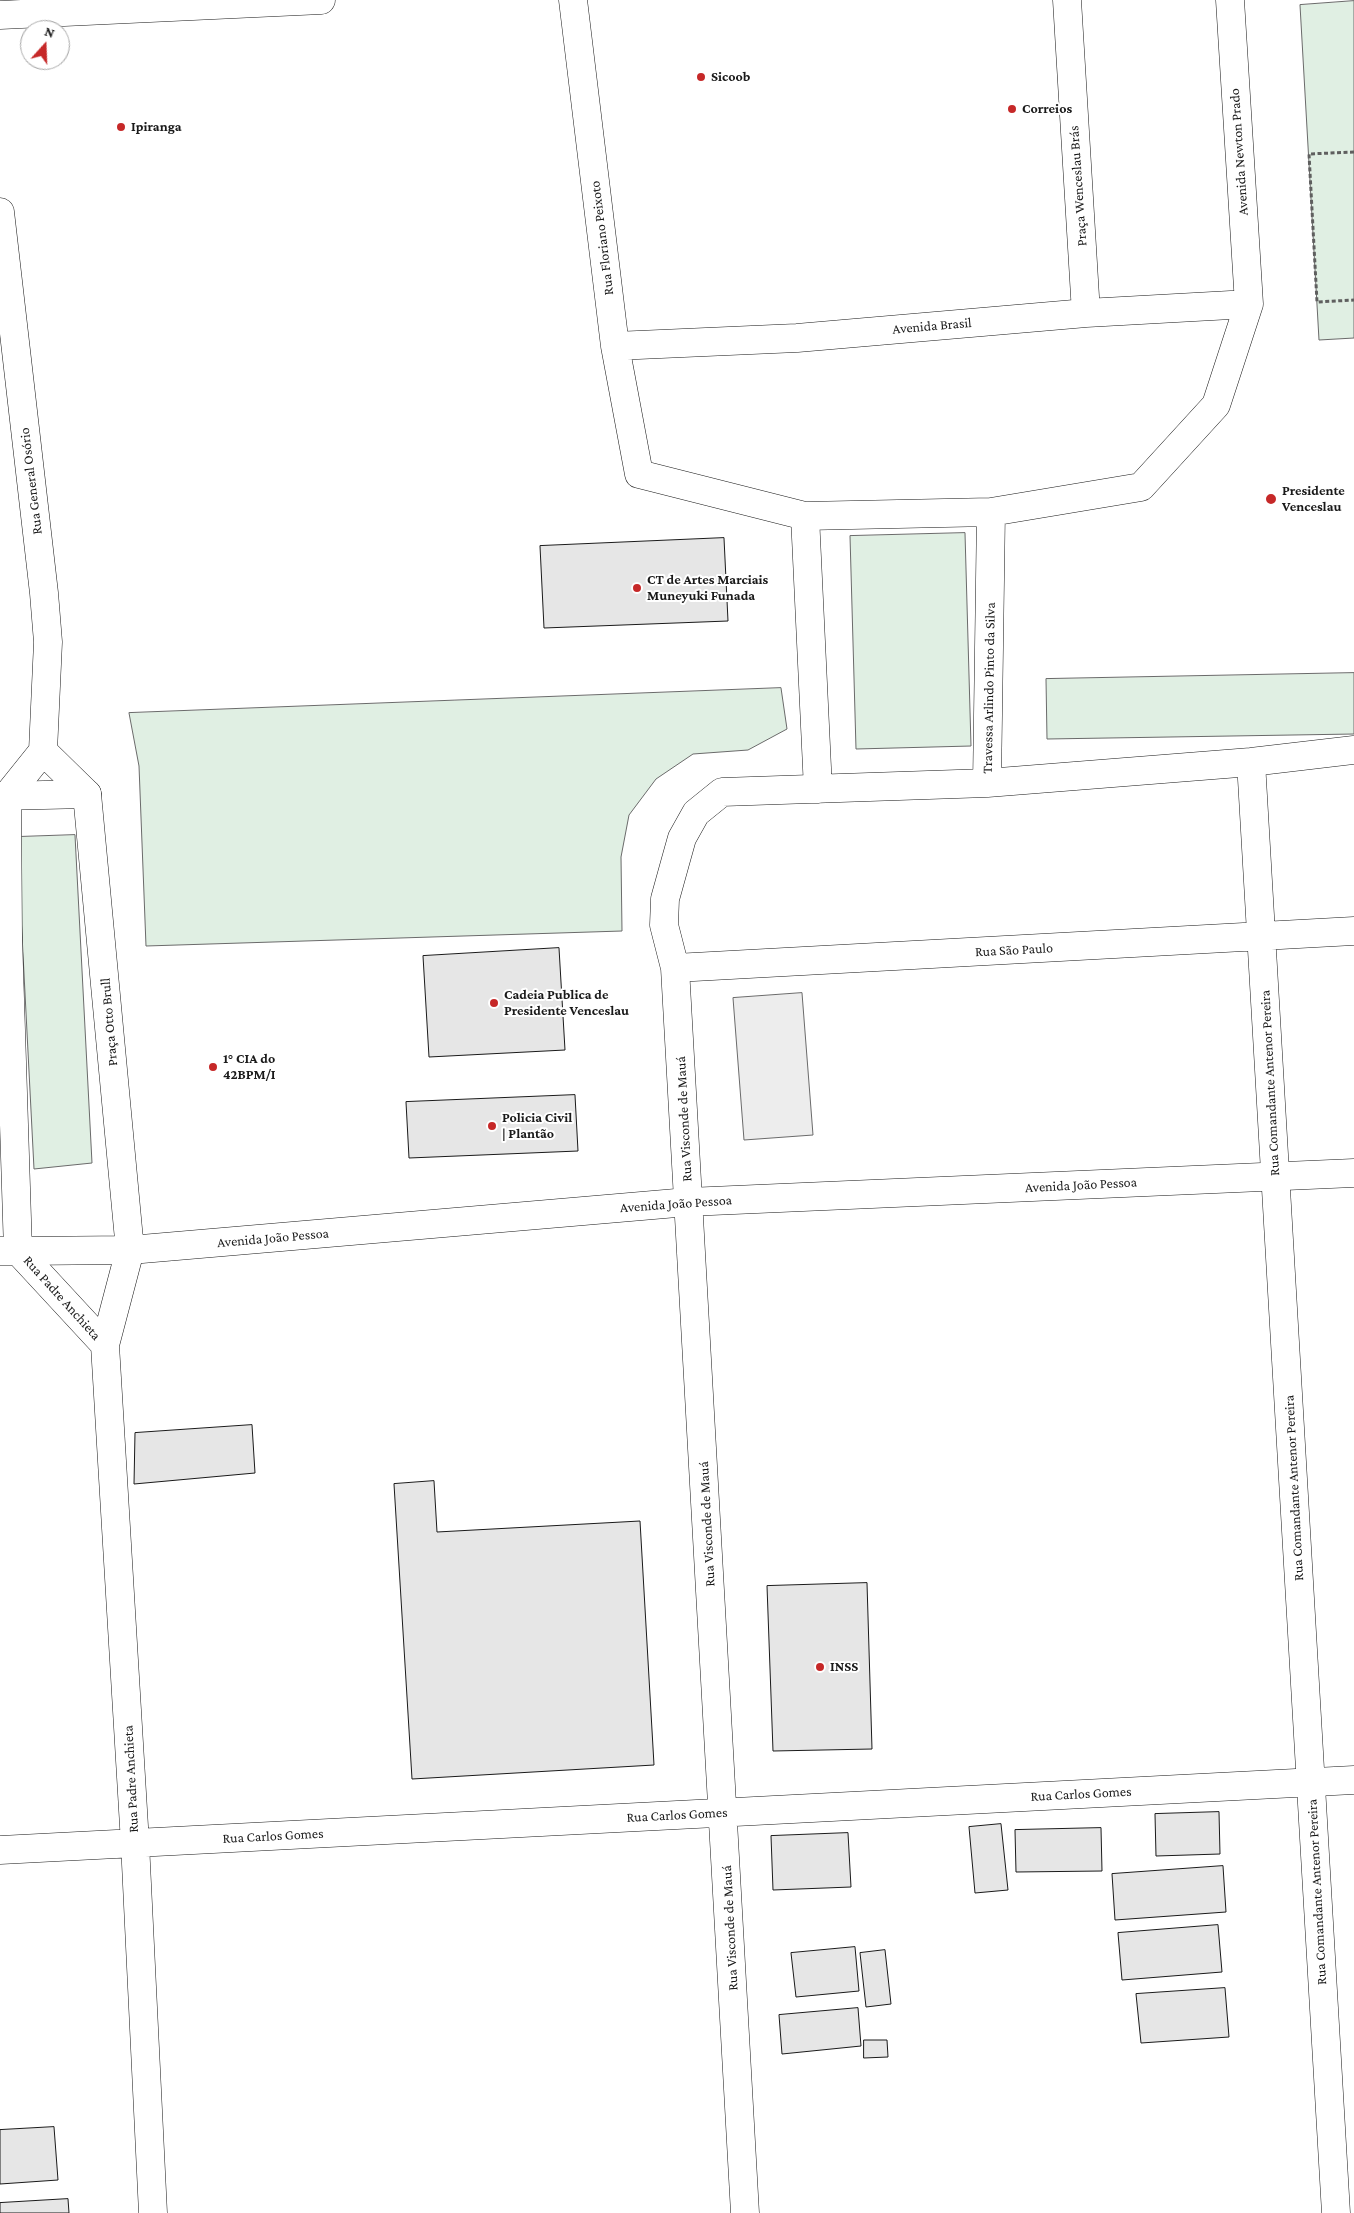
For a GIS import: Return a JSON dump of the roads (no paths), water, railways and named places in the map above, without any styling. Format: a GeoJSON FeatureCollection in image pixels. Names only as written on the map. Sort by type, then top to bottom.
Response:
{"type":"FeatureCollection","features":[{"type":"Feature","properties":{"kind":"street"},"geometry":{"type":"LineString","coordinates":[[0,15],[321,0]]}},
{"type":"Feature","properties":{"kind":"street","name":"Rua Floriano Peixoto"},"geometry":{"type":"LineString","coordinates":[[573,0],[615,346],[639,474],[805,516]]}},
{"type":"Feature","properties":{"kind":"street","name":"Praça Wenceslau Brás"},"geometry":{"type":"LineString","coordinates":[[1066,0],[1086,313]]}},
{"type":"Feature","properties":{"kind":"street","name":"Avenida Newton Prado"},"geometry":{"type":"LineString","coordinates":[[1230,0],[1249,304]]}},
{"type":"Feature","properties":{"kind":"street","name":"Rua General Osório"},"geometry":{"type":"LineString","coordinates":[[0,212],[47,622],[43,751]]}},
{"type":"Feature","properties":{"kind":"street"},"geometry":{"type":"LineString","coordinates":[[818,789],[805,516],[991,512],[1141,487],[1216,405],[1249,304]]}},
{"type":"Feature","properties":{"kind":"street","name":"Avenida Brasil"},"geometry":{"type":"LineString","coordinates":[[615,346],[797,338],[1086,313],[1249,304]]}},
{"type":"Feature","properties":{"kind":"street","name":"Travessa Arlindo Pinto da Silva"},"geometry":{"type":"LineString","coordinates":[[682,838],[696,813],[722,792],[988,783],[991,512]]}},
{"type":"Feature","properties":{"kind":"street"},"geometry":{"type":"LineString","coordinates":[[988,783],[1251,762],[1354,750]]}},
{"type":"Feature","properties":{"kind":"street"},"geometry":{"type":"LineString","coordinates":[[9,1251],[4,796],[43,751],[87,794]]}},
{"type":"Feature","properties":{"kind":"street","name":"Rua Comandante Antenor Pereira"},"geometry":{"type":"LineString","coordinates":[[1251,762],[1336,2213]]}},
{"type":"Feature","properties":{"kind":"street"},"geometry":{"type":"LineString","coordinates":[[4,796],[87,794]]}},
{"type":"Feature","properties":{"kind":"street","name":"Praça Otto Brull"},"geometry":{"type":"LineString","coordinates":[[87,794],[130,1250]]}},
{"type":"Feature","properties":{"kind":"street","name":"Rua Visconde de Mauá"},"geometry":{"type":"LineString","coordinates":[[682,838],[665,899],[664,925],[675,968],[745,2213]]}},
{"type":"Feature","properties":{"kind":"street","name":"Rua São Paulo"},"geometry":{"type":"LineString","coordinates":[[675,968],[1354,931]]}},
{"type":"Feature","properties":{"kind":"street","name":"Avenida João Pessoa"},"geometry":{"type":"LineString","coordinates":[[9,1251],[130,1250],[688,1202],[1354,1173]]}},
{"type":"Feature","properties":{"kind":"street","name":"Rua Padre Anchieta"},"geometry":{"type":"LineString","coordinates":[[130,1250],[105,1345],[153,2213]]}},
{"type":"Feature","properties":{"kind":"street","name":"Rua Padre Anchieta"},"geometry":{"type":"LineString","coordinates":[[9,1251],[105,1345]]}},
{"type":"Feature","properties":{"kind":"street","name":"Rua Carlos Gomes"},"geometry":{"type":"LineString","coordinates":[[0,1850],[1354,1780]]}},
{"type":"Feature","properties":{"kind":"place","name":"Sicoob"},"geometry":{"type":"Point","coordinates":[701,77]}},
{"type":"Feature","properties":{"kind":"place","name":"Correios"},"geometry":{"type":"Point","coordinates":[1012,109]}},
{"type":"Feature","properties":{"kind":"place","name":"Ipiranga"},"geometry":{"type":"Point","coordinates":[121,127]}},
{"type":"Feature","properties":{"kind":"place","name":"Presidente Venceslau"},"geometry":{"type":"Point","coordinates":[1271,499]}},
{"type":"Feature","properties":{"kind":"place","name":"CT de Artes Marciais Muneyuki Funada"},"geometry":{"type":"Point","coordinates":[637,588]}},
{"type":"Feature","properties":{"kind":"place","name":"Cadeia Publica de Presidente Venceslau"},"geometry":{"type":"Point","coordinates":[494,1003]}},
{"type":"Feature","properties":{"kind":"place","name":"1° CIA do 42BPM/I"},"geometry":{"type":"Point","coordinates":[213,1067]}},
{"type":"Feature","properties":{"kind":"place","name":"Policia Civil | Plantão"},"geometry":{"type":"Point","coordinates":[492,1126]}},
{"type":"Feature","properties":{"kind":"place","name":"INSS"},"geometry":{"type":"Point","coordinates":[820,1667]}}]}
